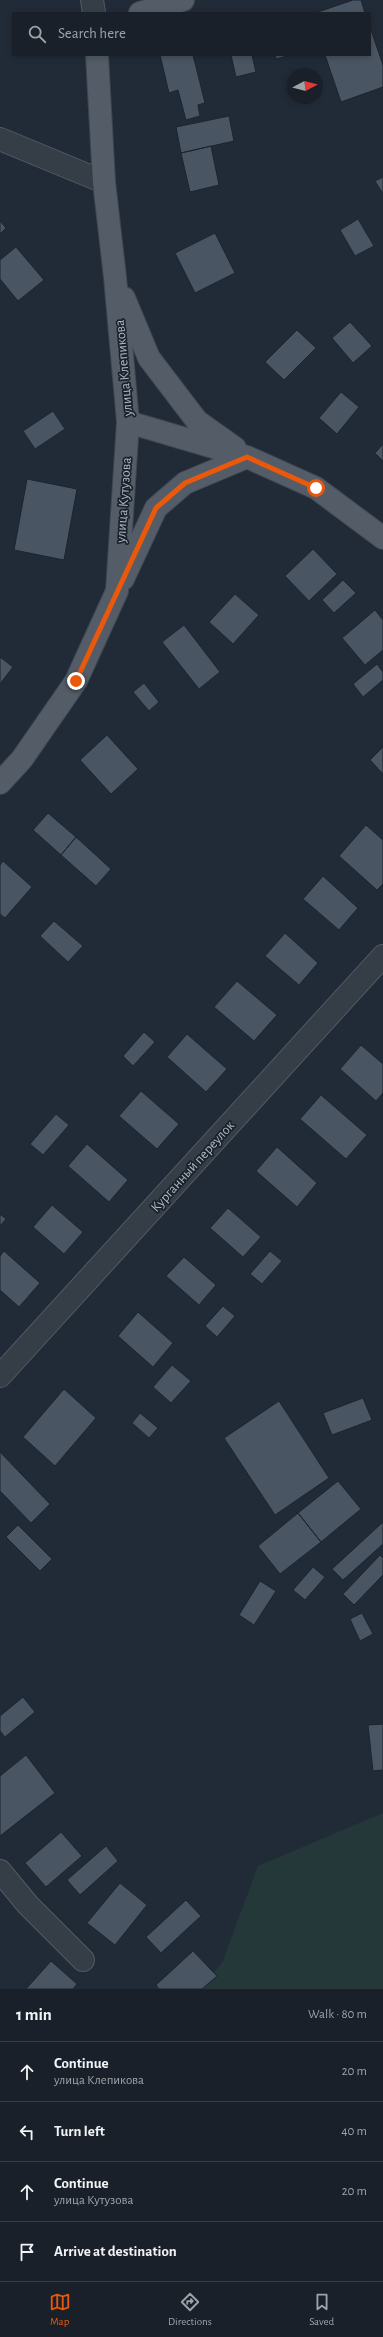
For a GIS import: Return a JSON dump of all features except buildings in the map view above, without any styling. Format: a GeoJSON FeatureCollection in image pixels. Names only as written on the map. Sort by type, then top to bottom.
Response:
{"type":"FeatureCollection","features":[{"type":"Feature","properties":{"kind":"main road"},"geometry":{"type":"LineString","coordinates":[[143,12],[183,0]]}},
{"type":"Feature","properties":{"kind":"main road","name":"улица Клепикова"},"geometry":{"type":"LineString","coordinates":[[97,56],[104,182],[115,277],[128,422],[247,457],[316,488],[383,538]]}},
{"type":"Feature","properties":{"kind":"main road"},"geometry":{"type":"LineString","coordinates":[[115,277],[149,358],[197,420],[247,457]]}},
{"type":"Feature","properties":{"kind":"main road","name":"улица Кутузова"},"geometry":{"type":"LineString","coordinates":[[0,783],[22,759],[76,681],[117,591],[128,422]]}},
{"type":"Feature","properties":{"kind":"main road"},"geometry":{"type":"LineString","coordinates":[[117,591],[156,508],[185,483],[247,457]]}},
{"type":"Feature","properties":{"kind":"street"},"geometry":{"type":"LineString","coordinates":[[92,0],[94,12]]}},
{"type":"Feature","properties":{"kind":"street"},"geometry":{"type":"LineString","coordinates":[[0,139],[104,182]]}},
{"type":"Feature","properties":{"kind":"street","name":"Курганный переулок"},"geometry":{"type":"LineString","coordinates":[[0,1376],[383,956]]}},
{"type":"Feature","properties":{"kind":"street"},"geometry":{"type":"LineString","coordinates":[[0,1871],[28,1905],[83,1960]]}},
{"type":"Feature","properties":{"kind":"green space"},"geometry":{"type":"Polygon","coordinates":[[[383,1813],[383,1989],[198,1989],[222,1963],[258,1866],[383,1813]]]}},
{"type":"Feature","properties":{"kind":"route"},"geometry":{"type":"LineString","coordinates":[[76,681],[156,508],[185,483],[247,457],[316,488]]}}]}
